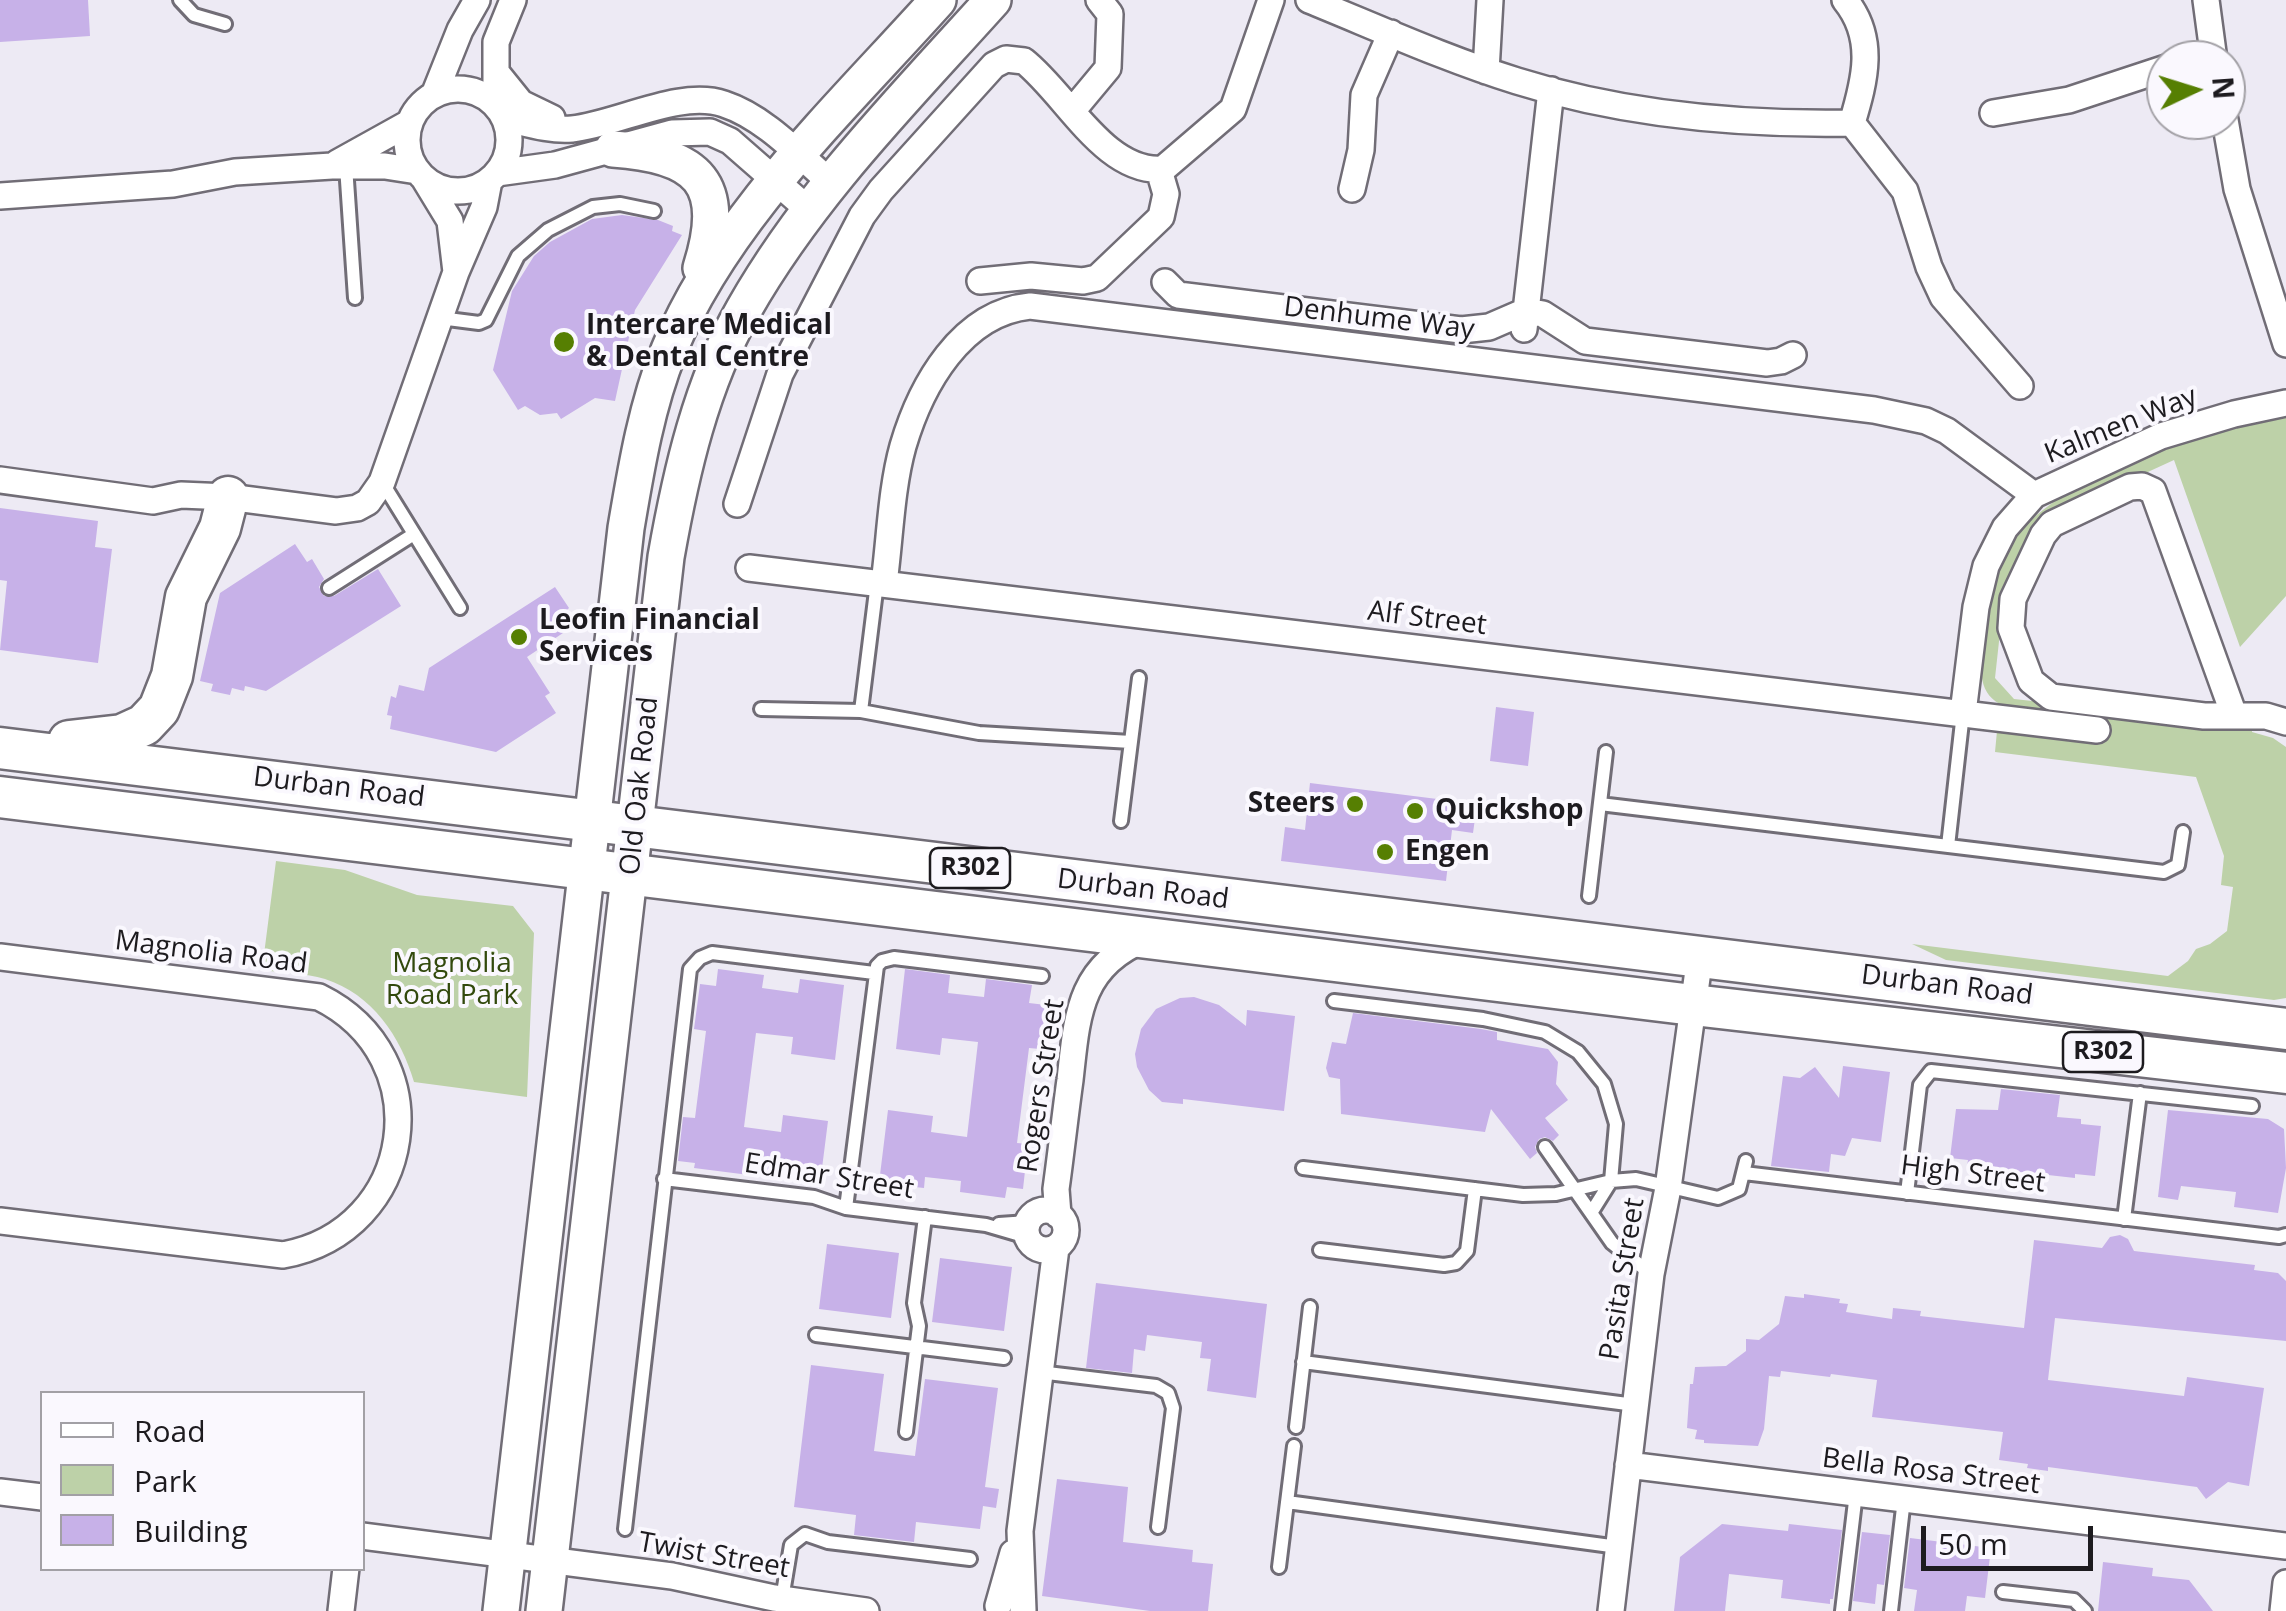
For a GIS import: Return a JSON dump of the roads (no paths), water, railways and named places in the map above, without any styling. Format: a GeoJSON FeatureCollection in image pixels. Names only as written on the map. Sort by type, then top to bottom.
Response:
{"type":"FeatureCollection","features":[{"type":"Feature","properties":{"kind":"main road","name":"Old Oak Road"},"geometry":{"type":"LineString","coordinates":[[501,1611],[626,528],[637,463],[661,375],[684,321],[727,246],[787,168],[938,0]]}},
{"type":"Feature","properties":{"kind":"main road","name":"Old Oak Road"},"geometry":{"type":"LineString","coordinates":[[544,1611],[666,556],[696,425],[744,309],[830,182],[994,0]]}},
{"type":"Feature","properties":{"kind":"main road"},"geometry":{"type":"LineString","coordinates":[[615,134],[637,151],[677,161],[693,172],[708,194],[713,214],[710,238],[684,321]]}},
{"type":"Feature","properties":{"kind":"main road"},"geometry":{"type":"LineString","coordinates":[[0,746],[110,738],[134,731],[153,716],[169,689],[186,596],[220,528],[228,497]]}},
{"type":"Feature","properties":{"kind":"main road","name":"Durban Road"},"geometry":{"type":"LineString","coordinates":[[0,746],[2286,1029]]}},
{"type":"Feature","properties":{"kind":"main road","name":"Durban Road"},"geometry":{"type":"LineString","coordinates":[[0,797],[1693,1005],[2286,1073]]}},
{"type":"Feature","properties":{"kind":"street"},"geometry":{"type":"LineString","coordinates":[[434,95],[460,30],[477,0]]}},
{"type":"Feature","properties":{"kind":"street"},"geometry":{"type":"LineString","coordinates":[[0,480],[153,501],[180,495],[228,497],[346,510],[368,502],[382,482],[456,272],[493,177],[504,163],[509,140],[500,112],[496,42],[514,0]]}},
{"type":"Feature","properties":{"kind":"street"},"geometry":{"type":"LineString","coordinates":[[1072,110],[1108,68],[1110,14],[1099,0]]}},
{"type":"Feature","properties":{"kind":"street"},"geometry":{"type":"LineString","coordinates":[[737,504],[780,374],[862,216],[881,190],[1000,61],[1018,59],[1028,64],[1121,160],[1159,170],[1170,166],[1233,109],[1271,0]]}},
{"type":"Feature","properties":{"kind":"street"},"geometry":{"type":"LineString","coordinates":[[1309,0],[1338,5],[1391,34],[1551,90],[1715,120],[1852,123]]}},
{"type":"Feature","properties":{"kind":"street"},"geometry":{"type":"LineString","coordinates":[[1486,70],[1490,0]]}},
{"type":"Feature","properties":{"kind":"street"},"geometry":{"type":"LineString","coordinates":[[1845,0],[1860,26],[1866,58],[1864,84],[1852,123]]}},
{"type":"Feature","properties":{"kind":"street"},"geometry":{"type":"LineString","coordinates":[[2206,0],[2207,40]]}},
{"type":"Feature","properties":{"kind":"street"},"geometry":{"type":"LineString","coordinates":[[1352,188],[1360,150],[1364,95],[1391,34]]}},
{"type":"Feature","properties":{"kind":"street"},"geometry":{"type":"LineString","coordinates":[[496,72],[522,104],[544,116],[615,134]]}},
{"type":"Feature","properties":{"kind":"street"},"geometry":{"type":"LineString","coordinates":[[1993,113],[2069,100],[2146,75]]}},
{"type":"Feature","properties":{"kind":"street"},"geometry":{"type":"LineString","coordinates":[[456,272],[450,221],[406,143],[410,122],[419,106],[434,95],[465,89],[486,98],[500,112],[556,130],[615,134],[710,132],[787,168],[830,182]]}},
{"type":"Feature","properties":{"kind":"street"},"geometry":{"type":"LineString","coordinates":[[1525,321],[1551,90]]}},
{"type":"Feature","properties":{"kind":"street"},"geometry":{"type":"LineString","coordinates":[[339,166],[410,122]]}},
{"type":"Feature","properties":{"kind":"street"},"geometry":{"type":"LineString","coordinates":[[1852,123],[1904,191],[1943,297],[2020,386]]}},
{"type":"Feature","properties":{"kind":"street"},"geometry":{"type":"LineString","coordinates":[[0,196],[173,184],[234,172],[339,166],[385,166],[421,175],[440,189],[459,192],[493,177],[555,165],[615,134]]}},
{"type":"Feature","properties":{"kind":"street"},"geometry":{"type":"LineString","coordinates":[[2229,140],[2237,188],[2286,344]]}},
{"type":"Feature","properties":{"kind":"street"},"geometry":{"type":"LineString","coordinates":[[787,168],[810,211]]}},
{"type":"Feature","properties":{"kind":"street"},"geometry":{"type":"LineString","coordinates":[[980,281],[1030,276],[1083,281],[1097,278],[1161,217],[1166,194],[1159,170]]}},
{"type":"Feature","properties":{"kind":"street"},"geometry":{"type":"LineString","coordinates":[[1165,282],[1178,294],[1461,330],[1525,321],[1542,314],[1584,341],[1767,363],[1793,356]]}},
{"type":"Feature","properties":{"kind":"street","name":"Denhume Way"},"geometry":{"type":"LineString","coordinates":[[881,583],[902,449],[930,382],[952,348],[980,324],[1005,311],[1030,306],[1874,410],[1926,421],[1947,431],[2034,495]]}},
{"type":"Feature","properties":{"kind":"street","name":"Kalmen Way"},"geometry":{"type":"LineString","coordinates":[[1962,714],[1976,607],[1986,566],[2006,528],[2034,495],[2161,436],[2221,417],[2286,403]]}},
{"type":"Feature","properties":{"kind":"street"},"geometry":{"type":"LineString","coordinates":[[2234,714],[2152,491],[2142,486],[2130,488],[2052,524],[2043,535],[2010,613],[2011,628],[2034,686],[2050,697],[2204,716],[2266,716],[2286,722]]}},
{"type":"Feature","properties":{"kind":"street","name":"Alf Street"},"geometry":{"type":"LineString","coordinates":[[749,568],[2096,730]]}},
{"type":"Feature","properties":{"kind":"street","name":"Rogers Street"},"geometry":{"type":"LineString","coordinates":[[1038,1239],[1038,1212],[1058,1214],[1056,1189],[1078,1011],[1103,966],[1132,944],[1150,937]]}},
{"type":"Feature","properties":{"kind":"street","name":"Pasita Street"},"geometry":{"type":"LineString","coordinates":[[1611,1611],[1650,1274],[1668,1188],[1700,956]]}},
{"type":"Feature","properties":{"kind":"street","name":"Magnolia Road"},"geometry":{"type":"LineString","coordinates":[[0,957],[319,997],[346,1012],[369,1033],[390,1069],[397,1109],[394,1150],[381,1188],[370,1206],[340,1234],[303,1252],[283,1255],[0,1220]]}},
{"type":"Feature","properties":{"kind":"street"},"geometry":{"type":"LineString","coordinates":[[1002,1610],[1020,1530],[1047,1302],[1038,1239]]}},
{"type":"Feature","properties":{"kind":"street","name":"Bella Rosa Street"},"geometry":{"type":"LineString","coordinates":[[1628,1465],[2286,1546]]}},
{"type":"Feature","properties":{"kind":"street"},"geometry":{"type":"LineString","coordinates":[[0,1492],[40,1497]]}},
{"type":"Feature","properties":{"kind":"street","name":"Twist Street"},"geometry":{"type":"LineString","coordinates":[[365,1536],[672,1576],[776,1602],[866,1611]]}},
{"type":"Feature","properties":{"kind":"street"},"geometry":{"type":"LineString","coordinates":[[341,1611],[346,1571]]}},
{"type":"Feature","properties":{"kind":"street"},"geometry":{"type":"LineString","coordinates":[[2282,1611],[2286,1583]]}},
{"type":"Feature","properties":{"kind":"lane"},"geometry":{"type":"LineString","coordinates":[[180,0],[194,15],[225,24]]}},
{"type":"Feature","properties":{"kind":"lane"},"geometry":{"type":"LineString","coordinates":[[339,166],[355,298]]}},
{"type":"Feature","properties":{"kind":"lane"},"geometry":{"type":"LineString","coordinates":[[440,318],[478,323],[486,320],[522,251],[548,230],[583,211],[620,204],[654,210]]}},
{"type":"Feature","properties":{"kind":"lane"},"geometry":{"type":"LineString","coordinates":[[382,482],[460,608]]}},
{"type":"Feature","properties":{"kind":"lane"},"geometry":{"type":"LineString","coordinates":[[330,588],[414,534]]}},
{"type":"Feature","properties":{"kind":"lane"},"geometry":{"type":"LineString","coordinates":[[861,710],[881,583]]}},
{"type":"Feature","properties":{"kind":"lane"},"geometry":{"type":"LineString","coordinates":[[1121,821],[1139,678]]}},
{"type":"Feature","properties":{"kind":"lane"},"geometry":{"type":"LineString","coordinates":[[760,709],[861,710],[979,733],[1131,742]]}},
{"type":"Feature","properties":{"kind":"lane"},"geometry":{"type":"LineString","coordinates":[[1948,846],[1962,714]]}},
{"type":"Feature","properties":{"kind":"lane"},"geometry":{"type":"LineString","coordinates":[[1588,896],[1606,752]]}},
{"type":"Feature","properties":{"kind":"lane"},"geometry":{"type":"LineString","coordinates":[[1600,804],[2164,872],[2178,866],[2183,832]]}},
{"type":"Feature","properties":{"kind":"lane"},"geometry":{"type":"LineString","coordinates":[[624,1528],[688,976],[694,963],[706,955],[718,954],[874,972]]}},
{"type":"Feature","properties":{"kind":"lane"},"geometry":{"type":"LineString","coordinates":[[846,1208],[874,972],[882,960],[894,958],[1042,976]]}},
{"type":"Feature","properties":{"kind":"lane"},"geometry":{"type":"LineString","coordinates":[[1334,1001],[1483,1019],[1545,1032],[1568,1044],[1588,1062],[1609,1097],[1616,1138],[1611,1181],[1591,1213]]}},
{"type":"Feature","properties":{"kind":"lane"},"geometry":{"type":"LineString","coordinates":[[1907,1192],[1920,1085],[1931,1071],[2252,1106]]}},
{"type":"Feature","properties":{"kind":"lane"},"geometry":{"type":"LineString","coordinates":[[2124,1219],[2140,1093]]}},
{"type":"Feature","properties":{"kind":"lane"},"geometry":{"type":"LineString","coordinates":[[1545,1147],[1620,1251],[1650,1274]]}},
{"type":"Feature","properties":{"kind":"lane","name":"High Street"},"geometry":{"type":"LineString","coordinates":[[1668,1188],[1726,1198],[1739,1189],[1745,1167],[1907,1192],[2280,1238],[2286,1235]]}},
{"type":"Feature","properties":{"kind":"lane"},"geometry":{"type":"LineString","coordinates":[[1303,1168],[1522,1195],[1556,1194],[1636,1178],[1668,1188]]}},
{"type":"Feature","properties":{"kind":"lane","name":"Edmar Street"},"geometry":{"type":"LineString","coordinates":[[664,1178],[814,1198],[846,1208],[986,1225],[1038,1239]]}},
{"type":"Feature","properties":{"kind":"lane"},"geometry":{"type":"LineString","coordinates":[[1320,1250],[1456,1264],[1467,1251],[1475,1189]]}},
{"type":"Feature","properties":{"kind":"lane"},"geometry":{"type":"LineString","coordinates":[[906,1432],[919,1326],[914,1303],[925,1218]]}},
{"type":"Feature","properties":{"kind":"lane"},"geometry":{"type":"LineString","coordinates":[[1296,1427],[1310,1307]]}},
{"type":"Feature","properties":{"kind":"lane"},"geometry":{"type":"LineString","coordinates":[[816,1335],[1004,1358]]}},
{"type":"Feature","properties":{"kind":"lane"},"geometry":{"type":"LineString","coordinates":[[1303,1362],[1635,1405]]}},
{"type":"Feature","properties":{"kind":"lane"},"geometry":{"type":"LineString","coordinates":[[1039,1372],[1156,1386],[1168,1393],[1172,1408],[1158,1527]]}},
{"type":"Feature","properties":{"kind":"lane"},"geometry":{"type":"LineString","coordinates":[[1279,1567],[1294,1446]]}},
{"type":"Feature","properties":{"kind":"lane"},"geometry":{"type":"LineString","coordinates":[[1842,1611],[1856,1493]]}},
{"type":"Feature","properties":{"kind":"lane"},"geometry":{"type":"LineString","coordinates":[[1891,1611],[1904,1499]]}},
{"type":"Feature","properties":{"kind":"lane"},"geometry":{"type":"LineString","coordinates":[[1287,1502],[1618,1547]]}},
{"type":"Feature","properties":{"kind":"lane"},"geometry":{"type":"LineString","coordinates":[[776,1602],[791,1545],[804,1534],[828,1542],[970,1559]]}},
{"type":"Feature","properties":{"kind":"lane"},"geometry":{"type":"LineString","coordinates":[[2003,1592],[2074,1600],[2085,1611]]}},
{"type":"Feature","properties":{"kind":"place","name":"Intercare Medical & Dental Centre"},"geometry":{"type":"Point","coordinates":[564,342]}},
{"type":"Feature","properties":{"kind":"place","name":"Leofin Financial Services"},"geometry":{"type":"Point","coordinates":[519,637]}},
{"type":"Feature","properties":{"kind":"place","name":"Steers"},"geometry":{"type":"Point","coordinates":[1355,804]}},
{"type":"Feature","properties":{"kind":"place","name":"Quickshop"},"geometry":{"type":"Point","coordinates":[1415,811]}},
{"type":"Feature","properties":{"kind":"place","name":"Engen"},"geometry":{"type":"Point","coordinates":[1385,852]}},
{"type":"Feature","properties":{"kind":"park label","name":"Magnolia Road Park"},"geometry":{"type":"Point","coordinates":[452,980]}}]}
